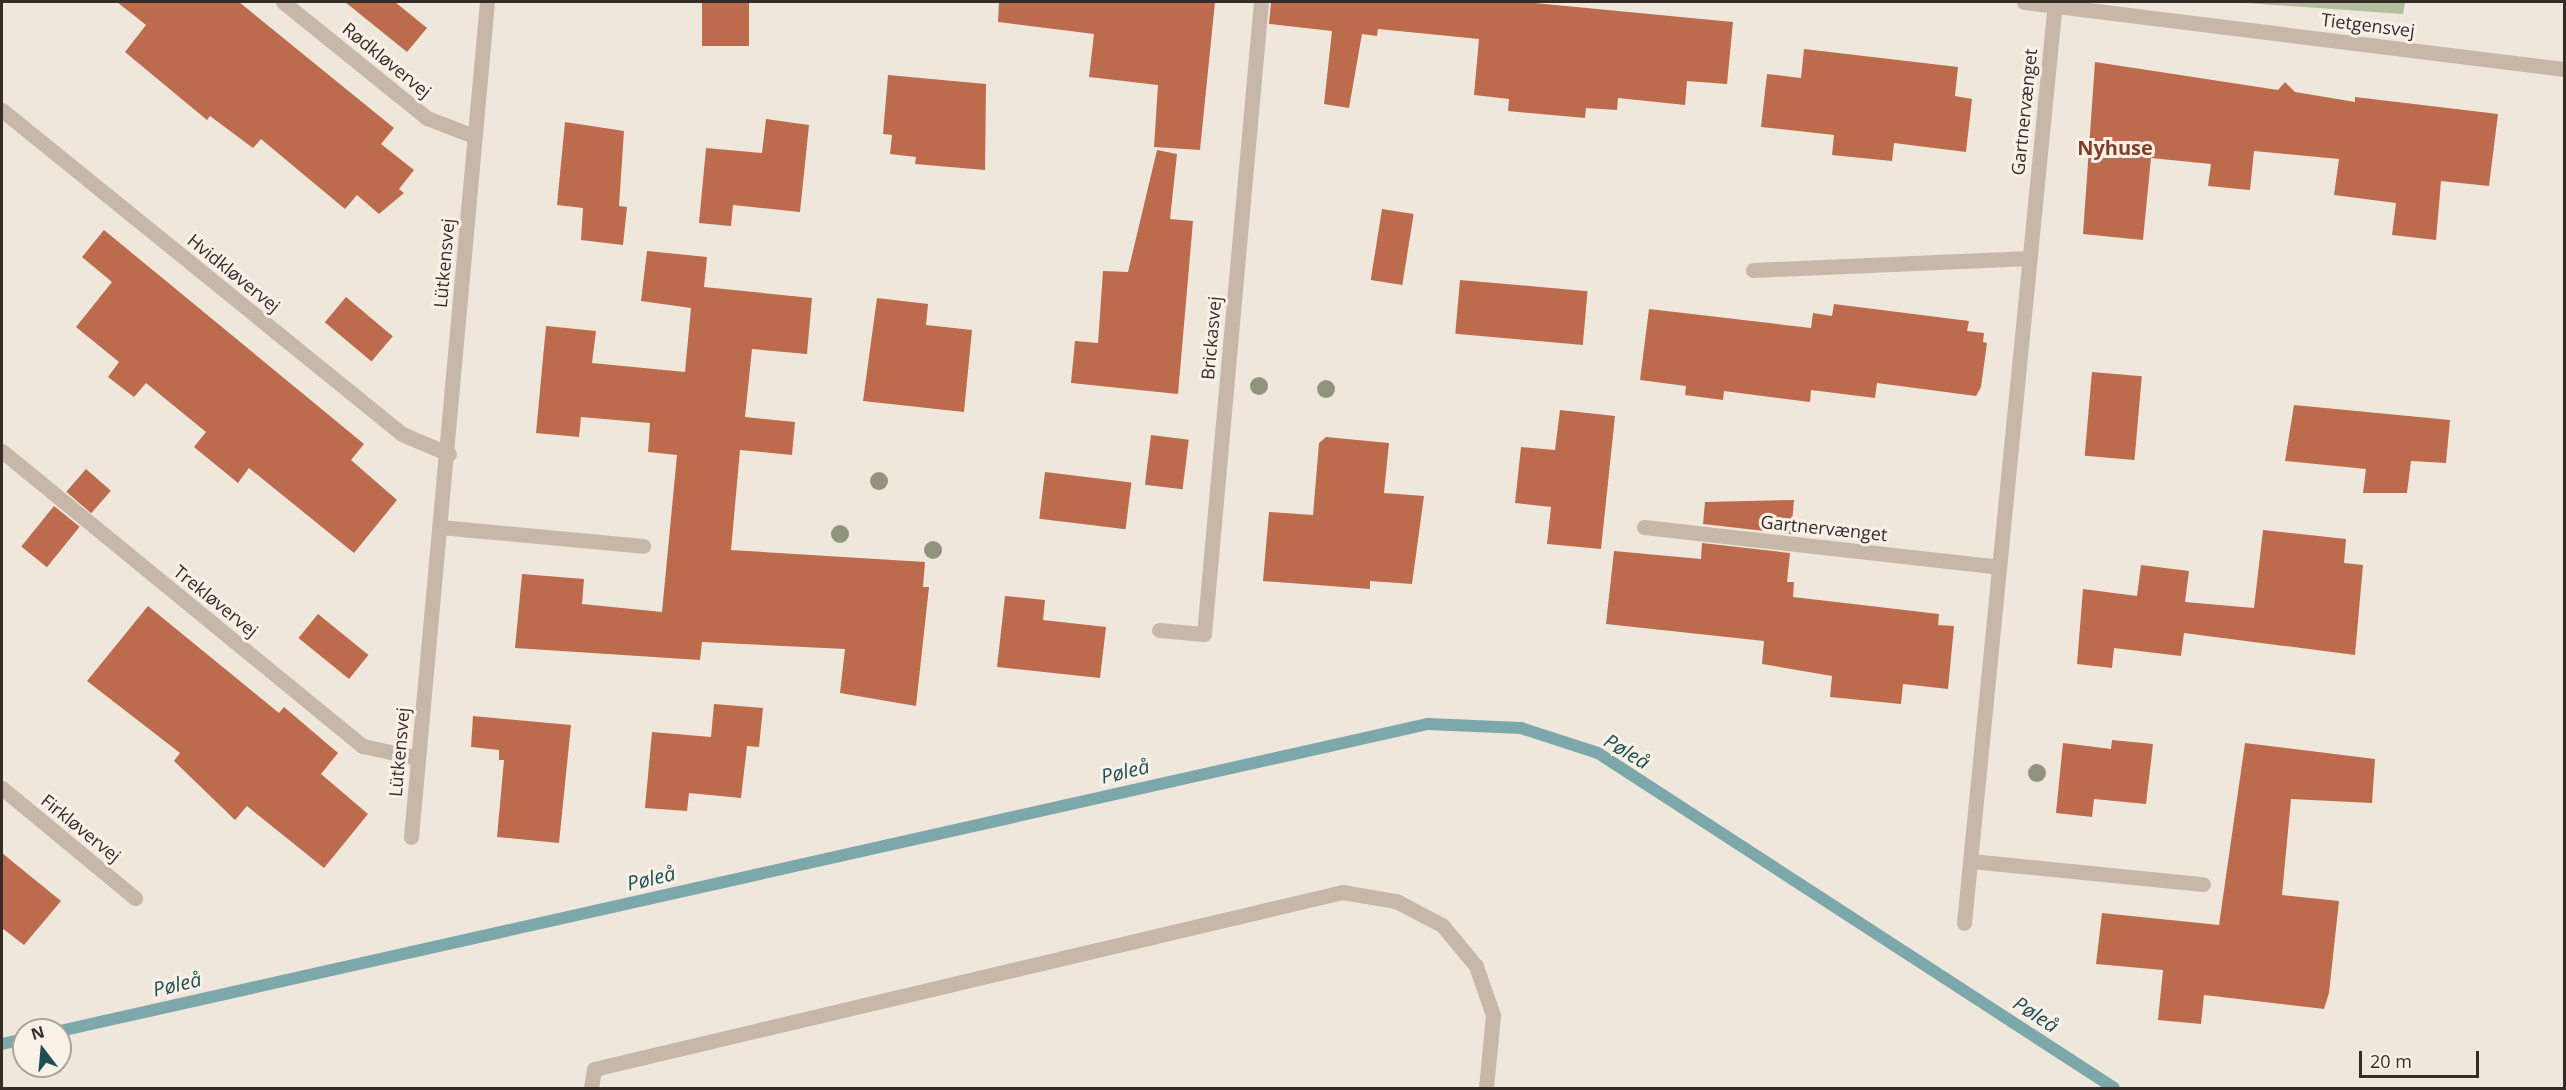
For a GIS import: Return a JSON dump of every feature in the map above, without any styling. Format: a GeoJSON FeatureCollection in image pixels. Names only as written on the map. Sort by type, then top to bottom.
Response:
{"type":"FeatureCollection","features":[{"type":"Feature","properties":{"kind":"street","name":"Rødkløvervej"},"geometry":{"type":"LineString","coordinates":[[283,2],[427,118],[474,136]]}},
{"type":"Feature","properties":{"kind":"street","name":"Lütkensvej"},"geometry":{"type":"LineString","coordinates":[[411,837],[417,758],[449,454],[474,136],[488,2]]}},
{"type":"Feature","properties":{"kind":"street","name":"Brickasvej"},"geometry":{"type":"LineString","coordinates":[[1160,630],[1204,634],[1261,2]]}},
{"type":"Feature","properties":{"kind":"street","name":"Tietgensvej"},"geometry":{"type":"LineString","coordinates":[[2024,2],[2055,3],[2565,69]]}},
{"type":"Feature","properties":{"kind":"street","name":"Gartnervænget"},"geometry":{"type":"LineString","coordinates":[[1964,923],[2055,3]]}},
{"type":"Feature","properties":{"kind":"street","name":"Hvidkløvervej"},"geometry":{"type":"LineString","coordinates":[[2,110],[402,434],[449,454]]}},
{"type":"Feature","properties":{"kind":"street"},"geometry":{"type":"LineString","coordinates":[[1753,270],[2030,258]]}},
{"type":"Feature","properties":{"kind":"street","name":"Trekløvervej"},"geometry":{"type":"LineString","coordinates":[[2,451],[363,746],[417,758]]}},
{"type":"Feature","properties":{"kind":"street"},"geometry":{"type":"LineString","coordinates":[[440,527],[643,546]]}},
{"type":"Feature","properties":{"kind":"street","name":"Gartnervænget"},"geometry":{"type":"LineString","coordinates":[[1644,527],[1999,567]]}},
{"type":"Feature","properties":{"kind":"street","name":"Firkløvervej"},"geometry":{"type":"LineString","coordinates":[[2,788],[135,898]]}},
{"type":"Feature","properties":{"kind":"street"},"geometry":{"type":"LineString","coordinates":[[1971,861],[2203,884]]}},
{"type":"Feature","properties":{"kind":"street"},"geometry":{"type":"LineString","coordinates":[[591,1089],[594,1069],[1342,892],[1396,901],[1442,925],[1476,966],[1493,1015],[1486,1089]]}},
{"type":"Feature","properties":{"kind":"green space"},"geometry":{"type":"Polygon","coordinates":[[[2232,2],[2405,2],[2403,14],[2232,2]]]}},
{"type":"Feature","properties":{"kind":"building"},"geometry":{"type":"Polygon","coordinates":[[[117,2],[239,2],[394,128],[381,144],[414,170],[399,189],[404,193],[379,214],[357,195],[345,209],[261,139],[253,148],[210,116],[207,120],[125,52],[146,25],[117,2]]]}},
{"type":"Feature","properties":{"kind":"building"},"geometry":{"type":"Polygon","coordinates":[[[345,2],[395,2],[427,28],[407,52],[345,2]]]}},
{"type":"Feature","properties":{"kind":"building"},"geometry":{"type":"Polygon","coordinates":[[[702,2],[749,2],[749,46],[702,46],[702,2]]]}},
{"type":"Feature","properties":{"kind":"building"},"geometry":{"type":"Polygon","coordinates":[[[999,2],[1215,2],[1200,150],[1154,147],[1158,85],[1089,77],[1094,34],[998,22],[999,2]]]}},
{"type":"Feature","properties":{"kind":"building"},"geometry":{"type":"Polygon","coordinates":[[[1271,2],[1524,2],[1733,22],[1727,84],[1687,81],[1685,105],[1618,98],[1617,110],[1586,108],[1585,118],[1508,111],[1509,99],[1474,95],[1479,39],[1378,29],[1377,36],[1362,34],[1349,108],[1324,104],[1332,31],[1269,24],[1271,2]]]}},
{"type":"Feature","properties":{"kind":"building"},"geometry":{"type":"Polygon","coordinates":[[[1804,49],[1958,67],[1955,96],[1972,99],[1966,152],[1894,143],[1892,161],[1832,155],[1834,135],[1761,127],[1767,74],[1801,78],[1804,49]]]}},
{"type":"Feature","properties":{"kind":"building"},"geometry":{"type":"Polygon","coordinates":[[[2095,62],[2278,90],[2285,82],[2295,92],[2355,102],[2355,97],[2498,114],[2489,186],[2441,181],[2436,240],[2392,235],[2396,203],[2334,195],[2339,159],[2254,151],[2250,190],[2208,186],[2211,164],[2151,158],[2143,240],[2083,234],[2095,62]]]}},
{"type":"Feature","properties":{"kind":"building"},"geometry":{"type":"Polygon","coordinates":[[[888,75],[986,84],[985,170],[915,164],[916,157],[890,154],[892,135],[883,134],[888,75]]]}},
{"type":"Feature","properties":{"kind":"building"},"geometry":{"type":"Polygon","coordinates":[[[766,119],[809,125],[800,212],[733,205],[731,226],[699,223],[706,148],[762,153],[766,119]]]}},
{"type":"Feature","properties":{"kind":"building"},"geometry":{"type":"Polygon","coordinates":[[[565,122],[624,131],[619,206],[627,207],[623,245],[581,240],[583,208],[557,205],[565,122]]]}},
{"type":"Feature","properties":{"kind":"building"},"geometry":{"type":"Polygon","coordinates":[[[1157,150],[1177,154],[1170,219],[1193,221],[1178,394],[1071,383],[1075,341],[1098,343],[1103,271],[1128,272],[1157,150]]]}},
{"type":"Feature","properties":{"kind":"building"},"geometry":{"type":"Polygon","coordinates":[[[1382,209],[1414,214],[1402,285],[1371,280],[1382,209]]]}},
{"type":"Feature","properties":{"kind":"building"},"geometry":{"type":"Polygon","coordinates":[[[104,230],[364,444],[351,460],[397,500],[354,553],[249,468],[238,483],[194,447],[206,432],[146,383],[134,397],[108,377],[119,362],[76,327],[112,282],[82,257],[104,230]]]}},
{"type":"Feature","properties":{"kind":"building"},"geometry":{"type":"Polygon","coordinates":[[[647,251],[707,257],[704,287],[812,298],[807,354],[752,349],[745,417],[795,422],[792,455],[740,450],[731,550],[925,562],[923,587],[929,587],[916,706],[840,693],[845,649],[702,642],[700,660],[515,648],[522,574],[584,579],[582,604],[662,612],[677,455],[648,452],[650,423],[581,417],[579,437],[536,433],[546,326],[596,331],[592,363],[685,372],[691,308],[641,301],[647,251]]]}},
{"type":"Feature","properties":{"kind":"building"},"geometry":{"type":"Polygon","coordinates":[[[1460,280],[1588,291],[1583,345],[1455,334],[1460,280]]]}},
{"type":"Feature","properties":{"kind":"building"},"geometry":{"type":"Polygon","coordinates":[[[346,297],[393,336],[372,361],[325,322],[346,297]]]}},
{"type":"Feature","properties":{"kind":"building"},"geometry":{"type":"Polygon","coordinates":[[[877,298],[928,304],[926,325],[972,330],[964,412],[863,401],[877,298]]]}},
{"type":"Feature","properties":{"kind":"building"},"geometry":{"type":"Polygon","coordinates":[[[1834,304],[1969,321],[1967,331],[1984,333],[1983,342],[1987,343],[1981,387],[1976,396],[1877,383],[1875,398],[1811,390],[1810,402],[1724,391],[1723,400],[1685,395],[1686,386],[1640,380],[1649,309],[1811,328],[1813,313],[1832,316],[1834,304]]]}},
{"type":"Feature","properties":{"kind":"building"},"geometry":{"type":"Polygon","coordinates":[[[2092,372],[2142,376],[2134,460],[2085,456],[2092,372]]]}},
{"type":"Feature","properties":{"kind":"building"},"geometry":{"type":"Polygon","coordinates":[[[2294,405],[2450,420],[2446,463],[2411,461],[2407,493],[2363,493],[2366,469],[2285,461],[2294,405]]]}},
{"type":"Feature","properties":{"kind":"building"},"geometry":{"type":"Polygon","coordinates":[[[1560,410],[1615,416],[1601,549],[1547,544],[1551,507],[1515,503],[1521,447],[1555,450],[1560,410]]]}},
{"type":"Feature","properties":{"kind":"building"},"geometry":{"type":"Polygon","coordinates":[[[1151,435],[1189,440],[1183,489],[1145,485],[1151,435]]]}},
{"type":"Feature","properties":{"kind":"building"},"geometry":{"type":"Polygon","coordinates":[[[1326,437],[1389,443],[1384,493],[1424,496],[1412,584],[1370,581],[1370,589],[1263,581],[1269,512],[1313,515],[1319,443],[1326,437]]]}},
{"type":"Feature","properties":{"kind":"building"},"geometry":{"type":"Polygon","coordinates":[[[86,469],[111,491],[91,513],[66,492],[86,469]]]}},
{"type":"Feature","properties":{"kind":"building"},"geometry":{"type":"Polygon","coordinates":[[[1045,472],[1131,483],[1126,529],[1039,519],[1045,472]]]}},
{"type":"Feature","properties":{"kind":"building"},"geometry":{"type":"Polygon","coordinates":[[[1794,500],[1791,534],[1703,524],[1705,502],[1794,500]]]}},
{"type":"Feature","properties":{"kind":"building"},"geometry":{"type":"Polygon","coordinates":[[[54,506],[80,527],[47,567],[21,546],[54,506]]]}},
{"type":"Feature","properties":{"kind":"building"},"geometry":{"type":"Polygon","coordinates":[[[2263,530],[2346,539],[2344,563],[2363,565],[2355,655],[2184,633],[2181,656],[2114,648],[2112,668],[2077,664],[2083,589],[2137,596],[2141,565],[2189,571],[2185,602],[2254,608],[2263,530]]]}},
{"type":"Feature","properties":{"kind":"building"},"geometry":{"type":"Polygon","coordinates":[[[1702,543],[1790,553],[1787,582],[1794,582],[1793,597],[1939,614],[1938,625],[1954,626],[1948,689],[1903,684],[1901,704],[1830,697],[1832,676],[1762,664],[1764,641],[1606,624],[1614,551],[1701,559],[1702,543]]]}},
{"type":"Feature","properties":{"kind":"building"},"geometry":{"type":"Polygon","coordinates":[[[1005,596],[1045,600],[1043,620],[1106,627],[1100,678],[997,667],[1005,596]]]}},
{"type":"Feature","properties":{"kind":"building"},"geometry":{"type":"Polygon","coordinates":[[[148,606],[279,713],[284,707],[338,753],[321,774],[368,814],[324,868],[247,806],[235,820],[174,761],[180,753],[87,681],[148,606]]]}},
{"type":"Feature","properties":{"kind":"building"},"geometry":{"type":"Polygon","coordinates":[[[318,614],[369,655],[349,679],[298,638],[318,614]]]}},
{"type":"Feature","properties":{"kind":"building"},"geometry":{"type":"Polygon","coordinates":[[[714,704],[763,708],[759,747],[747,746],[741,798],[689,793],[687,811],[645,808],[652,732],[711,737],[714,704]]]}},
{"type":"Feature","properties":{"kind":"building"},"geometry":{"type":"Polygon","coordinates":[[[473,716],[571,725],[559,843],[497,837],[504,760],[499,760],[499,750],[471,747],[473,716]]]}},
{"type":"Feature","properties":{"kind":"building"},"geometry":{"type":"Polygon","coordinates":[[[2112,740],[2153,744],[2146,804],[2094,799],[2092,817],[2056,813],[2063,743],[2111,749],[2112,740]]]}},
{"type":"Feature","properties":{"kind":"building"},"geometry":{"type":"Polygon","coordinates":[[[2245,743],[2375,759],[2372,803],[2291,799],[2282,895],[2339,901],[2329,993],[2324,1009],[2204,995],[2201,1024],[2158,1020],[2163,970],[2096,964],[2102,913],[2219,925],[2245,743]]]}},
{"type":"Feature","properties":{"kind":"building"},"geometry":{"type":"Polygon","coordinates":[[[2,853],[61,901],[24,945],[2,928],[2,853]]]}},
{"type":"Feature","properties":{"kind":"waterway","name":"Pøleå"},"geometry":{"type":"LineString","coordinates":[[72,1028],[1428,724],[1521,728],[1598,753],[2114,1088]]}},
{"type":"Feature","properties":{"kind":"waterway","name":"Pøleå"},"geometry":{"type":"LineString","coordinates":[[2,1044],[12,1042]]}},
{"type":"Feature","properties":{"kind":"district","name":"Nyhuse"},"geometry":{"type":"Point","coordinates":[2115,147]}}]}
